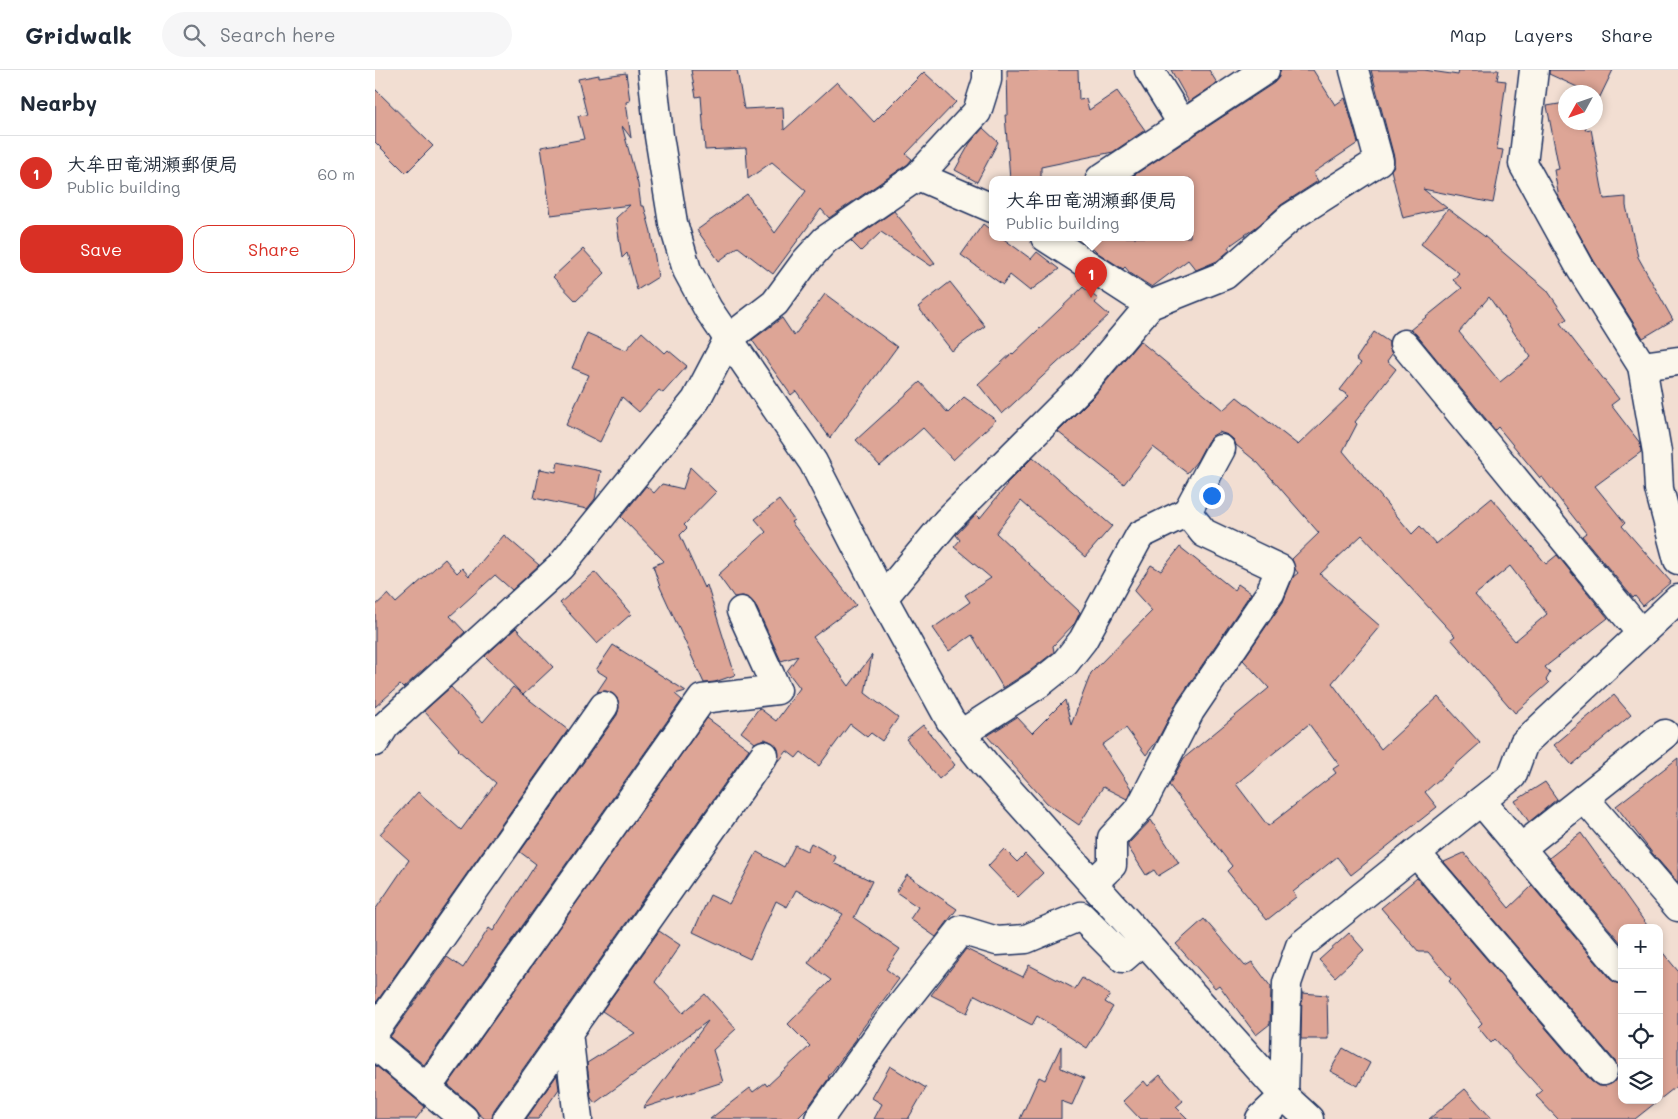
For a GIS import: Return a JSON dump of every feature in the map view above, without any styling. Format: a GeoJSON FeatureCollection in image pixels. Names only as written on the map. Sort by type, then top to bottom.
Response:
{"type":"FeatureCollection","features":[{"type":"Feature","properties":{"kind":"street"},"geometry":{"type":"LineString","coordinates":[[652,70],[659,136],[673,223],[687,270],[708,309],[813,462],[883,598],[950,720],[992,771],[1284,1096],[1309,1119]]}},
{"type":"Feature","properties":{"kind":"street"},"geometry":{"type":"LineString","coordinates":[[375,742],[385,726],[560,567],[696,400],[728,339],[775,303],[805,262],[825,240],[918,176],[977,112],[987,80],[987,70]]}},
{"type":"Feature","properties":{"kind":"street"},"geometry":{"type":"LineString","coordinates":[[1149,70],[1183,125]]}},
{"type":"Feature","properties":{"kind":"street"},"geometry":{"type":"LineString","coordinates":[[1105,176],[1265,70]]}},
{"type":"Feature","properties":{"kind":"street"},"geometry":{"type":"LineString","coordinates":[[883,598],[947,521],[1082,386],[1150,305],[1225,275],[1291,217],[1379,161],[1354,70]]}},
{"type":"Feature","properties":{"kind":"street"},"geometry":{"type":"LineString","coordinates":[[1534,70],[1523,164],[1581,269],[1642,366],[1657,452],[1659,489],[1678,560]]}},
{"type":"Feature","properties":{"kind":"street"},"geometry":{"type":"LineString","coordinates":[[918,176],[989,207]]}},
{"type":"Feature","properties":{"kind":"street"},"geometry":{"type":"LineString","coordinates":[[1051,241],[1150,305]]}},
{"type":"Feature","properties":{"kind":"street"},"geometry":{"type":"LineString","coordinates":[[1404,344],[1641,633]]}},
{"type":"Feature","properties":{"kind":"street"},"geometry":{"type":"LineString","coordinates":[[1642,366],[1678,362]]}},
{"type":"Feature","properties":{"kind":"street"},"geometry":{"type":"LineString","coordinates":[[961,734],[1040,683],[1065,663],[1083,640],[1139,536],[1187,512],[1221,449]]}},
{"type":"Feature","properties":{"kind":"street"},"geometry":{"type":"LineString","coordinates":[[1093,883],[1112,865],[1112,838],[1140,808],[1190,710],[1271,593],[1280,569],[1204,533],[1187,512]]}},
{"type":"Feature","properties":{"kind":"street"},"geometry":{"type":"LineString","coordinates":[[1260,1119],[1284,1096],[1287,983],[1300,946],[1512,776],[1524,743],[1678,599]]}},
{"type":"Feature","properties":{"kind":"street"},"geometry":{"type":"LineString","coordinates":[[427,1088],[702,699],[777,690],[741,611]]}},
{"type":"Feature","properties":{"kind":"street"},"geometry":{"type":"LineString","coordinates":[[375,1031],[604,706]]}},
{"type":"Feature","properties":{"kind":"street"},"geometry":{"type":"LineString","coordinates":[[1521,848],[1665,734]]}},
{"type":"Feature","properties":{"kind":"street"},"geometry":{"type":"LineString","coordinates":[[507,1119],[765,755]]}},
{"type":"Feature","properties":{"kind":"street"},"geometry":{"type":"LineString","coordinates":[[1584,798],[1678,907]]}},
{"type":"Feature","properties":{"kind":"street"},"geometry":{"type":"LineString","coordinates":[[1481,801],[1618,964]]}},
{"type":"Feature","properties":{"kind":"street"},"geometry":{"type":"LineString","coordinates":[[1416,852],[1603,1071]]}},
{"type":"Feature","properties":{"kind":"street"},"geometry":{"type":"LineString","coordinates":[[819,1119],[885,1026],[961,930],[997,941],[1026,939],[1081,916],[1123,958],[1144,940]]}},
{"type":"Feature","properties":{"kind":"street"},"geometry":{"type":"LineString","coordinates":[[568,1032],[578,1119]]}},
{"type":"Feature","properties":{"kind":"street"},"geometry":{"type":"LineString","coordinates":[[375,1046],[464,1119]]}},
{"type":"Feature","properties":{"kind":"building"},"geometry":{"type":"Polygon","coordinates":[[[691,70],[737,70],[744,109],[783,107],[784,130],[837,82],[874,122],[924,72],[956,102],[906,154],[912,159],[908,164],[829,218],[821,209],[773,274],[738,247],[719,261],[697,230],[747,194],[775,233],[806,191],[772,162],[748,179],[746,148],[705,150],[701,96],[696,97],[691,70]]]}},
{"type":"Feature","properties":{"kind":"building"},"geometry":{"type":"Polygon","coordinates":[[[1007,70],[1078,70],[1079,100],[1086,99],[1089,110],[1117,91],[1145,130],[1113,152],[1041,167],[1041,176],[1010,176],[1005,115],[1008,115],[1007,70]]]}},
{"type":"Feature","properties":{"kind":"building"},"geometry":{"type":"Polygon","coordinates":[[[1171,70],[1209,70],[1217,83],[1189,102],[1171,70]]]}},
{"type":"Feature","properties":{"kind":"building"},"geometry":{"type":"Polygon","coordinates":[[[1280,70],[1313,70],[1335,105],[1345,98],[1358,143],[1313,173],[1318,181],[1281,205],[1259,225],[1228,247],[1230,250],[1217,261],[1196,270],[1188,260],[1152,287],[1130,273],[1125,267],[1123,269],[1098,253],[1086,241],[1194,241],[1194,176],[1133,176],[1274,83],[1279,77],[1280,70]]]}},
{"type":"Feature","properties":{"kind":"building"},"geometry":{"type":"Polygon","coordinates":[[[1371,70],[1424,70],[1458,75],[1459,70],[1499,70],[1497,80],[1506,81],[1497,149],[1503,150],[1493,203],[1423,189],[1447,208],[1403,218],[1391,170],[1394,166],[1394,157],[1371,70]]]}},
{"type":"Feature","properties":{"kind":"building"},"geometry":{"type":"Polygon","coordinates":[[[1549,70],[1613,70],[1603,91],[1603,85],[1573,85],[1549,74],[1549,70]]]}},
{"type":"Feature","properties":{"kind":"building"},"geometry":{"type":"Polygon","coordinates":[[[626,73],[630,101],[626,102],[631,138],[622,126],[638,184],[641,206],[644,206],[651,232],[658,277],[637,290],[627,253],[622,258],[616,218],[630,205],[551,215],[541,147],[584,139],[578,116],[587,115],[578,79],[626,73]]]}},
{"type":"Feature","properties":{"kind":"building"},"geometry":{"type":"Polygon","coordinates":[[[375,89],[433,146],[406,173],[375,142],[375,89]]]}},
{"type":"Feature","properties":{"kind":"building"},"geometry":{"type":"Polygon","coordinates":[[[1558,104],[1558,130],[1591,130],[1604,199],[1626,197],[1626,206],[1638,257],[1673,320],[1643,338],[1594,261],[1559,198],[1554,170],[1559,169],[1547,106],[1558,104]]]}},
{"type":"Feature","properties":{"kind":"building"},"geometry":{"type":"Polygon","coordinates":[[[983,128],[998,142],[977,182],[955,170],[970,143],[983,128]]]}},
{"type":"Feature","properties":{"kind":"building"},"geometry":{"type":"Polygon","coordinates":[[[1448,209],[1484,236],[1547,290],[1567,319],[1560,323],[1619,399],[1611,405],[1640,443],[1641,452],[1595,486],[1625,523],[1622,526],[1671,582],[1643,606],[1635,596],[1633,598],[1582,536],[1586,533],[1542,477],[1540,478],[1498,427],[1495,430],[1416,334],[1410,330],[1462,288],[1453,280],[1459,273],[1421,244],[1448,209]],[[1489,297],[1459,332],[1500,382],[1531,357],[1489,297]]]}},
{"type":"Feature","properties":{"kind":"building"},"geometry":{"type":"Polygon","coordinates":[[[894,211],[935,263],[931,266],[881,232],[861,251],[851,241],[894,211]]]}},
{"type":"Feature","properties":{"kind":"building"},"geometry":{"type":"Polygon","coordinates":[[[983,224],[989,229],[989,241],[1006,241],[1031,259],[1037,252],[1059,269],[1030,291],[1010,275],[1003,285],[961,255],[983,224]]]}},
{"type":"Feature","properties":{"kind":"building"},"geometry":{"type":"Polygon","coordinates":[[[583,249],[605,273],[576,301],[553,277],[583,249]]]}},
{"type":"Feature","properties":{"kind":"building"},"geometry":{"type":"Polygon","coordinates":[[[950,282],[985,326],[952,351],[918,307],[950,282]]]}},
{"type":"Feature","properties":{"kind":"building"},"geometry":{"type":"Polygon","coordinates":[[[1083,287],[1098,299],[1095,303],[1109,315],[1002,414],[978,384],[1013,354],[1083,287]]]}},
{"type":"Feature","properties":{"kind":"building"},"geometry":{"type":"Polygon","coordinates":[[[825,294],[897,347],[830,438],[796,391],[791,395],[752,340],[782,318],[794,336],[825,294]]]}},
{"type":"Feature","properties":{"kind":"building"},"geometry":{"type":"Polygon","coordinates":[[[642,332],[665,353],[668,350],[687,366],[663,393],[659,390],[639,412],[622,397],[600,442],[566,425],[589,375],[572,368],[587,333],[626,350],[642,332]]]}},
{"type":"Feature","properties":{"kind":"building"},"geometry":{"type":"Polygon","coordinates":[[[1374,332],[1389,342],[1392,354],[1387,361],[1396,369],[1355,422],[1357,424],[1343,451],[1412,534],[1420,526],[1436,544],[1492,498],[1546,564],[1557,555],[1608,618],[1545,667],[1550,673],[1546,680],[1549,683],[1515,713],[1451,639],[1455,636],[1362,535],[1320,574],[1380,626],[1332,683],[1381,749],[1438,697],[1480,743],[1425,792],[1437,807],[1351,875],[1337,857],[1293,892],[1296,897],[1267,920],[1227,871],[1232,866],[1169,785],[1184,758],[1269,688],[1243,660],[1283,602],[1293,577],[1298,573],[1292,559],[1319,533],[1258,463],[1236,445],[1234,440],[1228,435],[1219,432],[1212,436],[1197,461],[1187,473],[1153,447],[1124,484],[1058,432],[1094,396],[1140,341],[1223,410],[1237,397],[1298,445],[1349,396],[1340,390],[1361,363],[1356,359],[1374,332]],[[1510,566],[1475,595],[1515,641],[1547,614],[1510,566]],[[1309,724],[1236,784],[1268,826],[1336,773],[1333,769],[1339,765],[1309,724]]]}},
{"type":"Feature","properties":{"kind":"building"},"geometry":{"type":"Polygon","coordinates":[[[920,382],[948,413],[964,397],[996,420],[953,460],[923,428],[880,466],[856,440],[920,382]]]}},
{"type":"Feature","properties":{"kind":"building"},"geometry":{"type":"Polygon","coordinates":[[[1033,457],[1112,526],[1085,557],[1021,501],[996,533],[1080,612],[1075,623],[1053,646],[1054,652],[1003,688],[972,635],[949,651],[933,628],[970,602],[965,595],[991,578],[954,547],[960,540],[956,535],[976,514],[980,518],[1006,484],[1033,457]]]}},
{"type":"Feature","properties":{"kind":"building"},"geometry":{"type":"Polygon","coordinates":[[[558,462],[601,471],[595,499],[587,509],[534,498],[540,469],[556,472],[558,462]]]}},
{"type":"Feature","properties":{"kind":"building"},"geometry":{"type":"Polygon","coordinates":[[[690,467],[716,492],[684,525],[687,528],[680,535],[704,588],[707,585],[735,675],[715,682],[704,683],[660,587],[653,566],[664,561],[621,517],[646,486],[654,493],[662,484],[683,489],[690,467]]]}},
{"type":"Feature","properties":{"kind":"building"},"geometry":{"type":"Polygon","coordinates":[[[779,500],[794,520],[791,522],[856,605],[813,637],[849,686],[872,655],[865,693],[898,718],[882,741],[871,733],[867,737],[850,724],[819,766],[801,752],[796,758],[787,751],[779,761],[778,749],[773,743],[765,739],[755,743],[741,732],[759,708],[776,721],[800,688],[787,671],[798,656],[781,661],[755,604],[743,596],[734,597],[718,575],[766,532],[755,519],[779,500]]]}},
{"type":"Feature","properties":{"kind":"building"},"geometry":{"type":"Polygon","coordinates":[[[504,535],[539,565],[512,590],[495,575],[450,616],[465,632],[403,688],[400,685],[375,707],[375,606],[388,594],[396,603],[445,559],[457,573],[462,568],[469,576],[504,535]]]}},
{"type":"Feature","properties":{"kind":"building"},"geometry":{"type":"Polygon","coordinates":[[[1180,547],[1234,590],[1238,584],[1251,593],[1177,702],[1157,741],[1146,755],[1126,728],[1102,745],[1132,790],[1127,799],[1103,787],[1079,825],[1047,803],[987,736],[1017,717],[1032,733],[1065,700],[1071,725],[1091,673],[1152,611],[1134,591],[1151,565],[1161,571],[1180,547]]]}},
{"type":"Feature","properties":{"kind":"building"},"geometry":{"type":"Polygon","coordinates":[[[595,572],[631,614],[597,644],[560,603],[595,572]]]}},
{"type":"Feature","properties":{"kind":"building"},"geometry":{"type":"Polygon","coordinates":[[[516,628],[553,667],[523,695],[485,656],[516,628]]]}},
{"type":"Feature","properties":{"kind":"building"},"geometry":{"type":"Polygon","coordinates":[[[613,645],[686,691],[675,694],[682,700],[424,1065],[390,1037],[447,957],[463,968],[489,928],[493,931],[536,864],[520,852],[617,715],[619,708],[618,700],[613,694],[606,691],[597,692],[607,677],[596,670],[613,645]]]}},
{"type":"Feature","properties":{"kind":"building"},"geometry":{"type":"Polygon","coordinates":[[[451,687],[483,722],[513,687],[568,730],[375,1004],[375,910],[409,860],[380,834],[418,792],[461,830],[496,783],[458,750],[424,711],[451,687]]]}},
{"type":"Feature","properties":{"kind":"building"},"geometry":{"type":"Polygon","coordinates":[[[1614,695],[1631,715],[1572,765],[1554,745],[1614,695]]]}},
{"type":"Feature","properties":{"kind":"building"},"geometry":{"type":"Polygon","coordinates":[[[707,718],[749,749],[494,1110],[492,1119],[485,1119],[448,1085],[707,718]]]}},
{"type":"Feature","properties":{"kind":"building"},"geometry":{"type":"Polygon","coordinates":[[[923,725],[955,765],[939,779],[906,739],[923,725]]]}},
{"type":"Feature","properties":{"kind":"building"},"geometry":{"type":"Polygon","coordinates":[[[1678,758],[1678,883],[1616,806],[1678,758]]]}},
{"type":"Feature","properties":{"kind":"building"},"geometry":{"type":"Polygon","coordinates":[[[1545,782],[1557,799],[1529,822],[1515,801],[1545,782]]]}},
{"type":"Feature","properties":{"kind":"building"},"geometry":{"type":"Polygon","coordinates":[[[1151,820],[1179,863],[1158,876],[1154,870],[1146,875],[1128,847],[1128,844],[1151,820]]]}},
{"type":"Feature","properties":{"kind":"building"},"geometry":{"type":"Polygon","coordinates":[[[1581,833],[1646,924],[1618,924],[1618,939],[1549,858],[1581,833]]]}},
{"type":"Feature","properties":{"kind":"building"},"geometry":{"type":"Polygon","coordinates":[[[811,843],[836,857],[833,863],[872,881],[854,918],[900,949],[886,969],[899,979],[806,1110],[797,1119],[710,1119],[750,1088],[753,1092],[765,1083],[767,1086],[810,1046],[788,1024],[831,980],[808,963],[843,914],[796,890],[787,907],[776,901],[750,959],[693,932],[710,895],[729,904],[757,852],[784,867],[795,845],[807,851],[811,843]]]}},
{"type":"Feature","properties":{"kind":"building"},"geometry":{"type":"Polygon","coordinates":[[[1004,849],[1017,862],[1025,854],[1043,873],[1018,897],[988,866],[1004,849]]]}},
{"type":"Feature","properties":{"kind":"building"},"geometry":{"type":"Polygon","coordinates":[[[1464,853],[1509,908],[1532,886],[1610,979],[1618,983],[1618,1068],[1615,1061],[1444,862],[1464,853]]]}},
{"type":"Feature","properties":{"kind":"building"},"geometry":{"type":"Polygon","coordinates":[[[907,875],[957,909],[936,937],[910,919],[918,907],[896,892],[907,875]]]}},
{"type":"Feature","properties":{"kind":"building"},"geometry":{"type":"Polygon","coordinates":[[[1417,878],[1591,1081],[1598,1086],[1613,1083],[1618,1076],[1618,1104],[1654,1104],[1635,1119],[1558,1119],[1536,1096],[1542,1091],[1495,1039],[1491,1043],[1478,1027],[1482,1023],[1449,981],[1451,979],[1428,952],[1419,952],[1381,908],[1417,878]]]}},
{"type":"Feature","properties":{"kind":"building"},"geometry":{"type":"Polygon","coordinates":[[[1204,919],[1245,966],[1252,962],[1271,987],[1270,1024],[1256,1035],[1219,985],[1215,988],[1176,944],[1204,919]]]}},
{"type":"Feature","properties":{"kind":"building"},"geometry":{"type":"Polygon","coordinates":[[[659,931],[680,945],[655,982],[683,1013],[705,994],[736,1029],[713,1050],[723,1082],[643,1108],[708,1021],[595,1103],[591,1098],[587,1063],[635,1033],[602,1011],[659,931]]]}},
{"type":"Feature","properties":{"kind":"building"},"geometry":{"type":"Polygon","coordinates":[[[1349,933],[1364,950],[1335,977],[1319,960],[1349,933]]]}},
{"type":"Feature","properties":{"kind":"building"},"geometry":{"type":"Polygon","coordinates":[[[966,949],[1023,977],[1029,965],[1075,989],[1082,978],[1110,995],[1105,1002],[1113,1007],[1087,1048],[1037,1016],[1032,1025],[975,995],[967,1013],[931,995],[966,949]]]}},
{"type":"Feature","properties":{"kind":"building"},"geometry":{"type":"Polygon","coordinates":[[[1663,953],[1678,971],[1678,1085],[1663,1097],[1663,953]]]}},
{"type":"Feature","properties":{"kind":"building"},"geometry":{"type":"Polygon","coordinates":[[[1302,993],[1327,995],[1328,1039],[1301,1039],[1302,993]]]}},
{"type":"Feature","properties":{"kind":"building"},"geometry":{"type":"Polygon","coordinates":[[[1061,1046],[1061,1068],[1084,1078],[1072,1105],[1061,1101],[1061,1119],[1020,1119],[1039,1077],[1045,1080],[1061,1046]]]}},
{"type":"Feature","properties":{"kind":"building"},"geometry":{"type":"Polygon","coordinates":[[[1343,1048],[1370,1063],[1358,1086],[1330,1071],[1343,1048]]]}},
{"type":"Feature","properties":{"kind":"building"},"geometry":{"type":"Polygon","coordinates":[[[375,1065],[425,1107],[416,1119],[375,1119],[375,1065]]]}},
{"type":"Feature","properties":{"kind":"building"},"geometry":{"type":"Polygon","coordinates":[[[890,1066],[926,1088],[908,1119],[874,1119],[882,1104],[872,1098],[890,1066]]]}},
{"type":"Feature","properties":{"kind":"building"},"geometry":{"type":"Polygon","coordinates":[[[557,1075],[559,1089],[538,1119],[526,1119],[557,1075]]]}},
{"type":"Feature","properties":{"kind":"building"},"geometry":{"type":"Polygon","coordinates":[[[1160,1075],[1183,1101],[1176,1107],[1188,1119],[1140,1119],[1123,1101],[1144,1081],[1148,1086],[1160,1075]]]}},
{"type":"Feature","properties":{"kind":"building"},"geometry":{"type":"Polygon","coordinates":[[[1465,1089],[1492,1119],[1429,1119],[1465,1089]]]}},
{"type":"Feature","properties":{"kind":"place","name":"大牟田竜湖瀬郵便局"},"geometry":{"type":"Point","coordinates":[1091,298]}}]}
